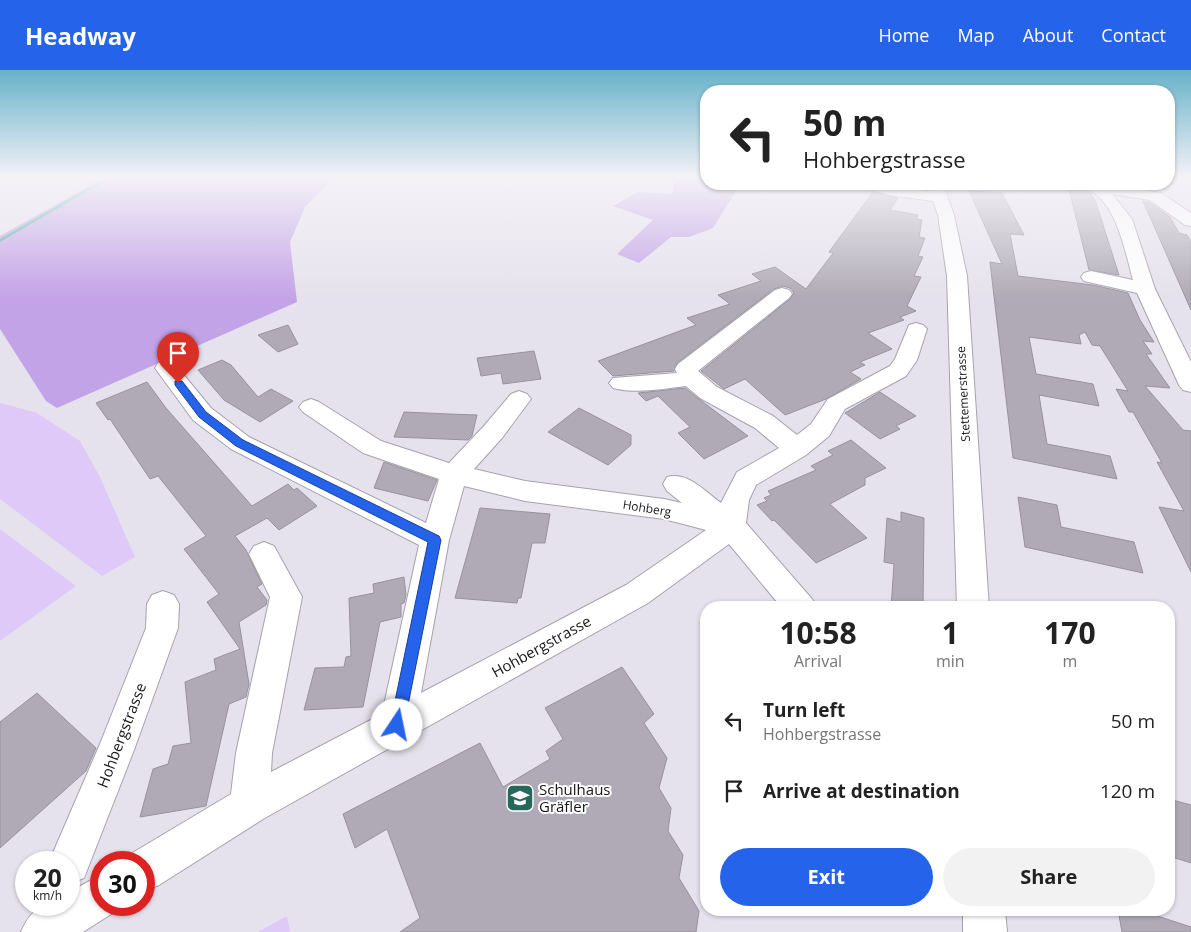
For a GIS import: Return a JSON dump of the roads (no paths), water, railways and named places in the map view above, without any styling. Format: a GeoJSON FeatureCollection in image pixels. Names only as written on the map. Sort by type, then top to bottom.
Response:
{"type":"FeatureCollection","features":[{"type":"Feature","properties":{"kind":"street","name":"Stettemerstrasse"},"geometry":{"type":"LineString","coordinates":[[945,217],[957,276],[973,601]]}},
{"type":"Feature","properties":{"kind":"street"},"geometry":{"type":"LineString","coordinates":[[1123,217],[1145,289],[1191,385]]}},
{"type":"Feature","properties":{"kind":"street"},"geometry":{"type":"LineString","coordinates":[[1090,277],[1145,289]]}},
{"type":"Feature","properties":{"kind":"street"},"geometry":{"type":"LineString","coordinates":[[782,294],[686,369],[689,378],[730,405],[764,422],[797,449]]}},
{"type":"Feature","properties":{"kind":"street"},"geometry":{"type":"LineString","coordinates":[[731,526],[735,500],[746,479],[797,449],[820,430],[836,404],[898,372],[906,360],[916,328]]}},
{"type":"Feature","properties":{"kind":"street"},"geometry":{"type":"LineString","coordinates":[[166,368],[202,414],[240,443],[435,540]]}},
{"type":"Feature","properties":{"kind":"street"},"geometry":{"type":"LineString","coordinates":[[621,383],[647,384],[689,378]]}},
{"type":"Feature","properties":{"kind":"street"},"geometry":{"type":"LineString","coordinates":[[397,725],[435,540],[454,474],[493,432],[519,399]]}},
{"type":"Feature","properties":{"kind":"street","name":"Hohberg"},"geometry":{"type":"LineString","coordinates":[[311,407],[372,447],[454,474],[525,491],[664,509],[731,526]]}},
{"type":"Feature","properties":{"kind":"street"},"geometry":{"type":"LineString","coordinates":[[676,484],[731,526],[795,601]]}},
{"type":"Feature","properties":{"kind":"street","name":"Hohbergstrasse"},"geometry":{"type":"LineString","coordinates":[[155,863],[249,806],[637,594],[712,542],[731,526]]}},
{"type":"Feature","properties":{"kind":"street"},"geometry":{"type":"LineString","coordinates":[[249,806],[254,753],[286,597],[264,554]]}},
{"type":"Feature","properties":{"kind":"street","name":"Hohbergstrasse"},"geometry":{"type":"LineString","coordinates":[[74,851],[116,750],[162,628],[163,604]]}},
{"type":"Feature","properties":{"kind":"street"},"geometry":{"type":"LineString","coordinates":[[41,932],[90,903]]}},
{"type":"Feature","properties":{"kind":"street"},"geometry":{"type":"LineString","coordinates":[[41,932],[47,916]]}},
{"type":"Feature","properties":{"kind":"street"},"geometry":{"type":"LineString","coordinates":[[984,916],[985,932]]}},
{"type":"Feature","properties":{"kind":"waterway"},"geometry":{"type":"LineString","coordinates":[[0,241],[41,217]]}},
{"type":"Feature","properties":{"kind":"place","name":"Schulhaus Gräfler"},"geometry":{"type":"Point","coordinates":[520,798]}}]}
